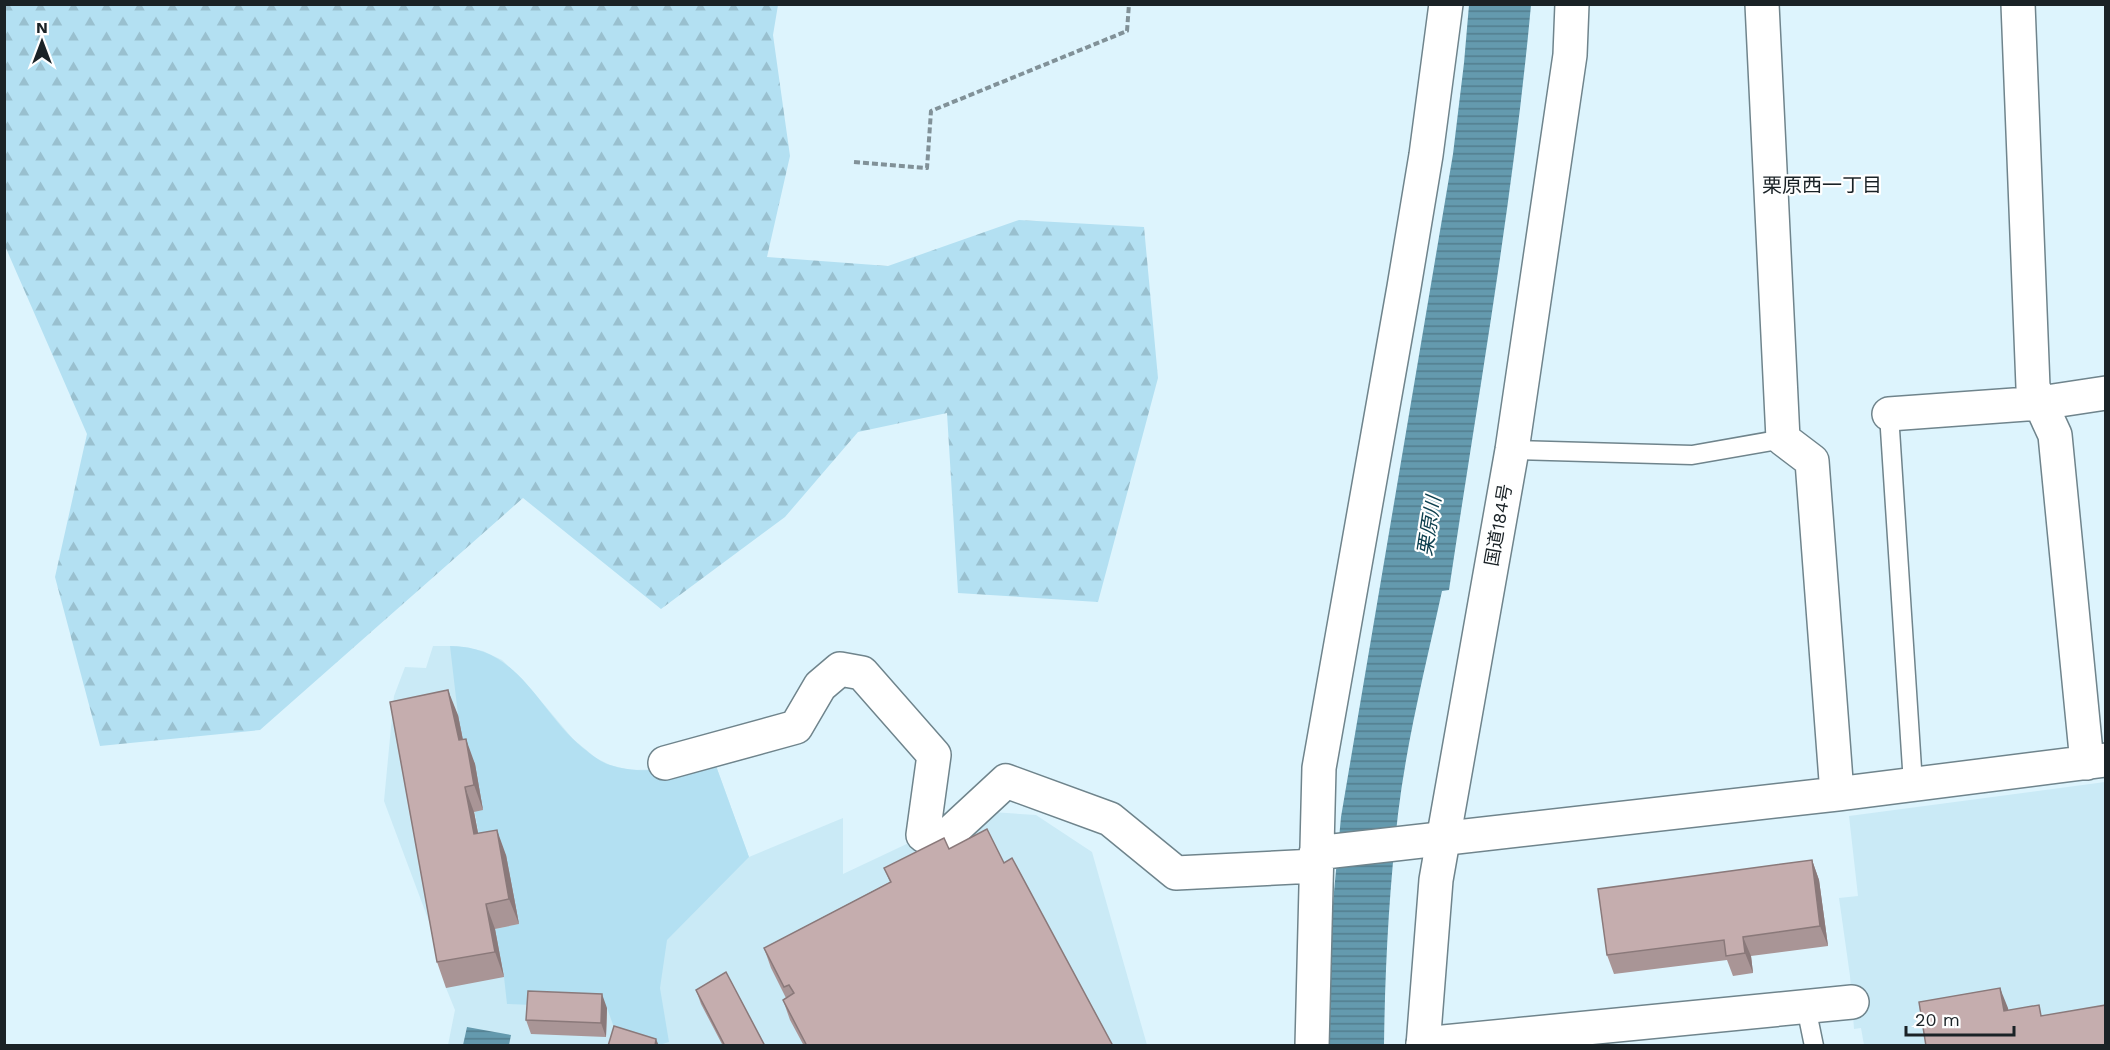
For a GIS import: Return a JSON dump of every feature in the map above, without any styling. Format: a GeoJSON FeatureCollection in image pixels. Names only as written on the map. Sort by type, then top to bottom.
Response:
{"type":"FeatureCollection","features":[{"type":"Feature","properties":{"kind":"main road"},"geometry":{"type":"LineString","coordinates":[[1312,1046],[1321,857],[1319,768],[1426,155],[1446,4]]}},
{"type":"Feature","properties":{"kind":"main road","name":"国道184号"},"geometry":{"type":"LineString","coordinates":[[1423,1045],[1436,880],[1512,450],[1570,55],[1572,4]]}},
{"type":"Feature","properties":{"kind":"main road"},"geometry":{"type":"LineString","coordinates":[[1762,4],[1783,439],[1812,461],[1837,794]]}},
{"type":"Feature","properties":{"kind":"main road"},"geometry":{"type":"LineString","coordinates":[[665,763],[796,727],[820,686],[840,669],[862,673],[934,755],[923,835],[938,844],[1006,781],[1110,819],[1176,873],[1321,857],[1443,838],[1837,794],[2096,761],[2055,435],[2033,387],[2018,4]]}},
{"type":"Feature","properties":{"kind":"main road"},"geometry":{"type":"LineString","coordinates":[[1889,414],[2040,404],[2106,393]]}},
{"type":"Feature","properties":{"kind":"main road"},"geometry":{"type":"LineString","coordinates":[[1423,1045],[1852,1002]]}},
{"type":"Feature","properties":{"kind":"lane"},"geometry":{"type":"LineString","coordinates":[[1889,414],[1913,784]]}},
{"type":"Feature","properties":{"kind":"lane"},"geometry":{"type":"LineString","coordinates":[[1512,450],[1692,455],[1783,439]]}},
{"type":"Feature","properties":{"kind":"lane"},"geometry":{"type":"LineString","coordinates":[[1806,1007],[1814,1046]]}},
{"type":"Feature","properties":{"kind":"path"},"geometry":{"type":"LineString","coordinates":[[854,162],[927,168],[931,111],[1127,31],[1129,4]]}},
{"type":"Feature","properties":{"kind":"shaded area"},"geometry":{"type":"Polygon","coordinates":[[[433,646],[456,646],[483,651],[502,660],[525,682],[573,739],[596,758],[610,765],[630,770],[673,769],[715,763],[749,857],[843,818],[843,874],[913,841],[992,812],[1036,815],[1092,852],[1147,1045],[448,1045],[455,1010],[446,988],[440,951],[384,801],[394,696],[405,667],[426,668],[433,646]]]}},
{"type":"Feature","properties":{"kind":"shaded area"},"geometry":{"type":"Polygon","coordinates":[[[2105,782],[2105,1045],[1864,1045],[1861,1028],[1854,1029],[1850,976],[1839,898],[1858,896],[1849,816],[2105,782]]]}},
{"type":"Feature","properties":{"kind":"green space"},"geometry":{"type":"Polygon","coordinates":[[[4,5],[778,5],[773,35],[790,156],[767,257],[888,266],[1019,220],[1144,227],[1158,378],[1098,602],[958,593],[947,413],[858,432],[785,517],[661,609],[523,498],[260,730],[100,746],[55,577],[87,434],[5,246],[4,5]]]}},
{"type":"Feature","properties":{"kind":"green space"},"geometry":{"type":"Polygon","coordinates":[[[450,646],[474,649],[494,657],[511,668],[567,733],[606,764],[635,770],[649,770],[715,763],[749,857],[667,940],[660,988],[669,1042],[659,1045],[616,1033],[607,1008],[507,1004],[495,929],[519,924],[483,859],[458,715],[450,646]]]}},
{"type":"Feature","properties":{"kind":"water","name":"栗原川"},"geometry":{"type":"Polygon","coordinates":[[[1469,5],[1531,5],[1505,225],[1449,590],[1442,591],[1406,758],[1390,901],[1384,1045],[1325,1046],[1328,956],[1341,817],[1453,154],[1469,5]]]}},
{"type":"Feature","properties":{"kind":"water"},"geometry":{"type":"Polygon","coordinates":[[[467,1027],[511,1035],[509,1045],[463,1045],[467,1027]]]}},
{"type":"Feature","properties":{"kind":"building"},"geometry":{"type":"Polygon","coordinates":[[[448,690],[459,740],[466,739],[474,785],[465,787],[474,834],[497,830],[509,899],[486,904],[495,952],[437,962],[390,702],[448,690]]]}},
{"type":"Feature","properties":{"kind":"building"},"geometry":{"type":"Polygon","coordinates":[[[987,829],[1004,863],[1012,858],[1113,1046],[807,1046],[783,1000],[794,993],[789,985],[784,987],[764,948],[891,882],[884,868],[944,838],[949,849],[987,829]]]}},
{"type":"Feature","properties":{"kind":"building"},"geometry":{"type":"Polygon","coordinates":[[[1812,860],[1820,926],[1743,937],[1745,953],[1726,956],[1724,940],[1607,955],[1598,889],[1812,860]]]}},
{"type":"Feature","properties":{"kind":"building"},"geometry":{"type":"Polygon","coordinates":[[[726,972],[765,1046],[725,1046],[696,990],[726,972]]]}},
{"type":"Feature","properties":{"kind":"building"},"geometry":{"type":"Polygon","coordinates":[[[2000,988],[2004,1011],[2039,1005],[2041,1016],[2106,1005],[2106,1046],[1926,1046],[1919,1002],[2000,988]]]}},
{"type":"Feature","properties":{"kind":"building"},"geometry":{"type":"Polygon","coordinates":[[[528,991],[602,994],[601,1023],[526,1020],[528,991]]]}},
{"type":"Feature","properties":{"kind":"building"},"geometry":{"type":"Polygon","coordinates":[[[614,1026],[656,1039],[655,1046],[608,1046],[614,1026]]]}},
{"type":"Feature","properties":{"kind":"district","name":"栗原西一丁目"},"geometry":{"type":"Point","coordinates":[1822,185]}}]}
